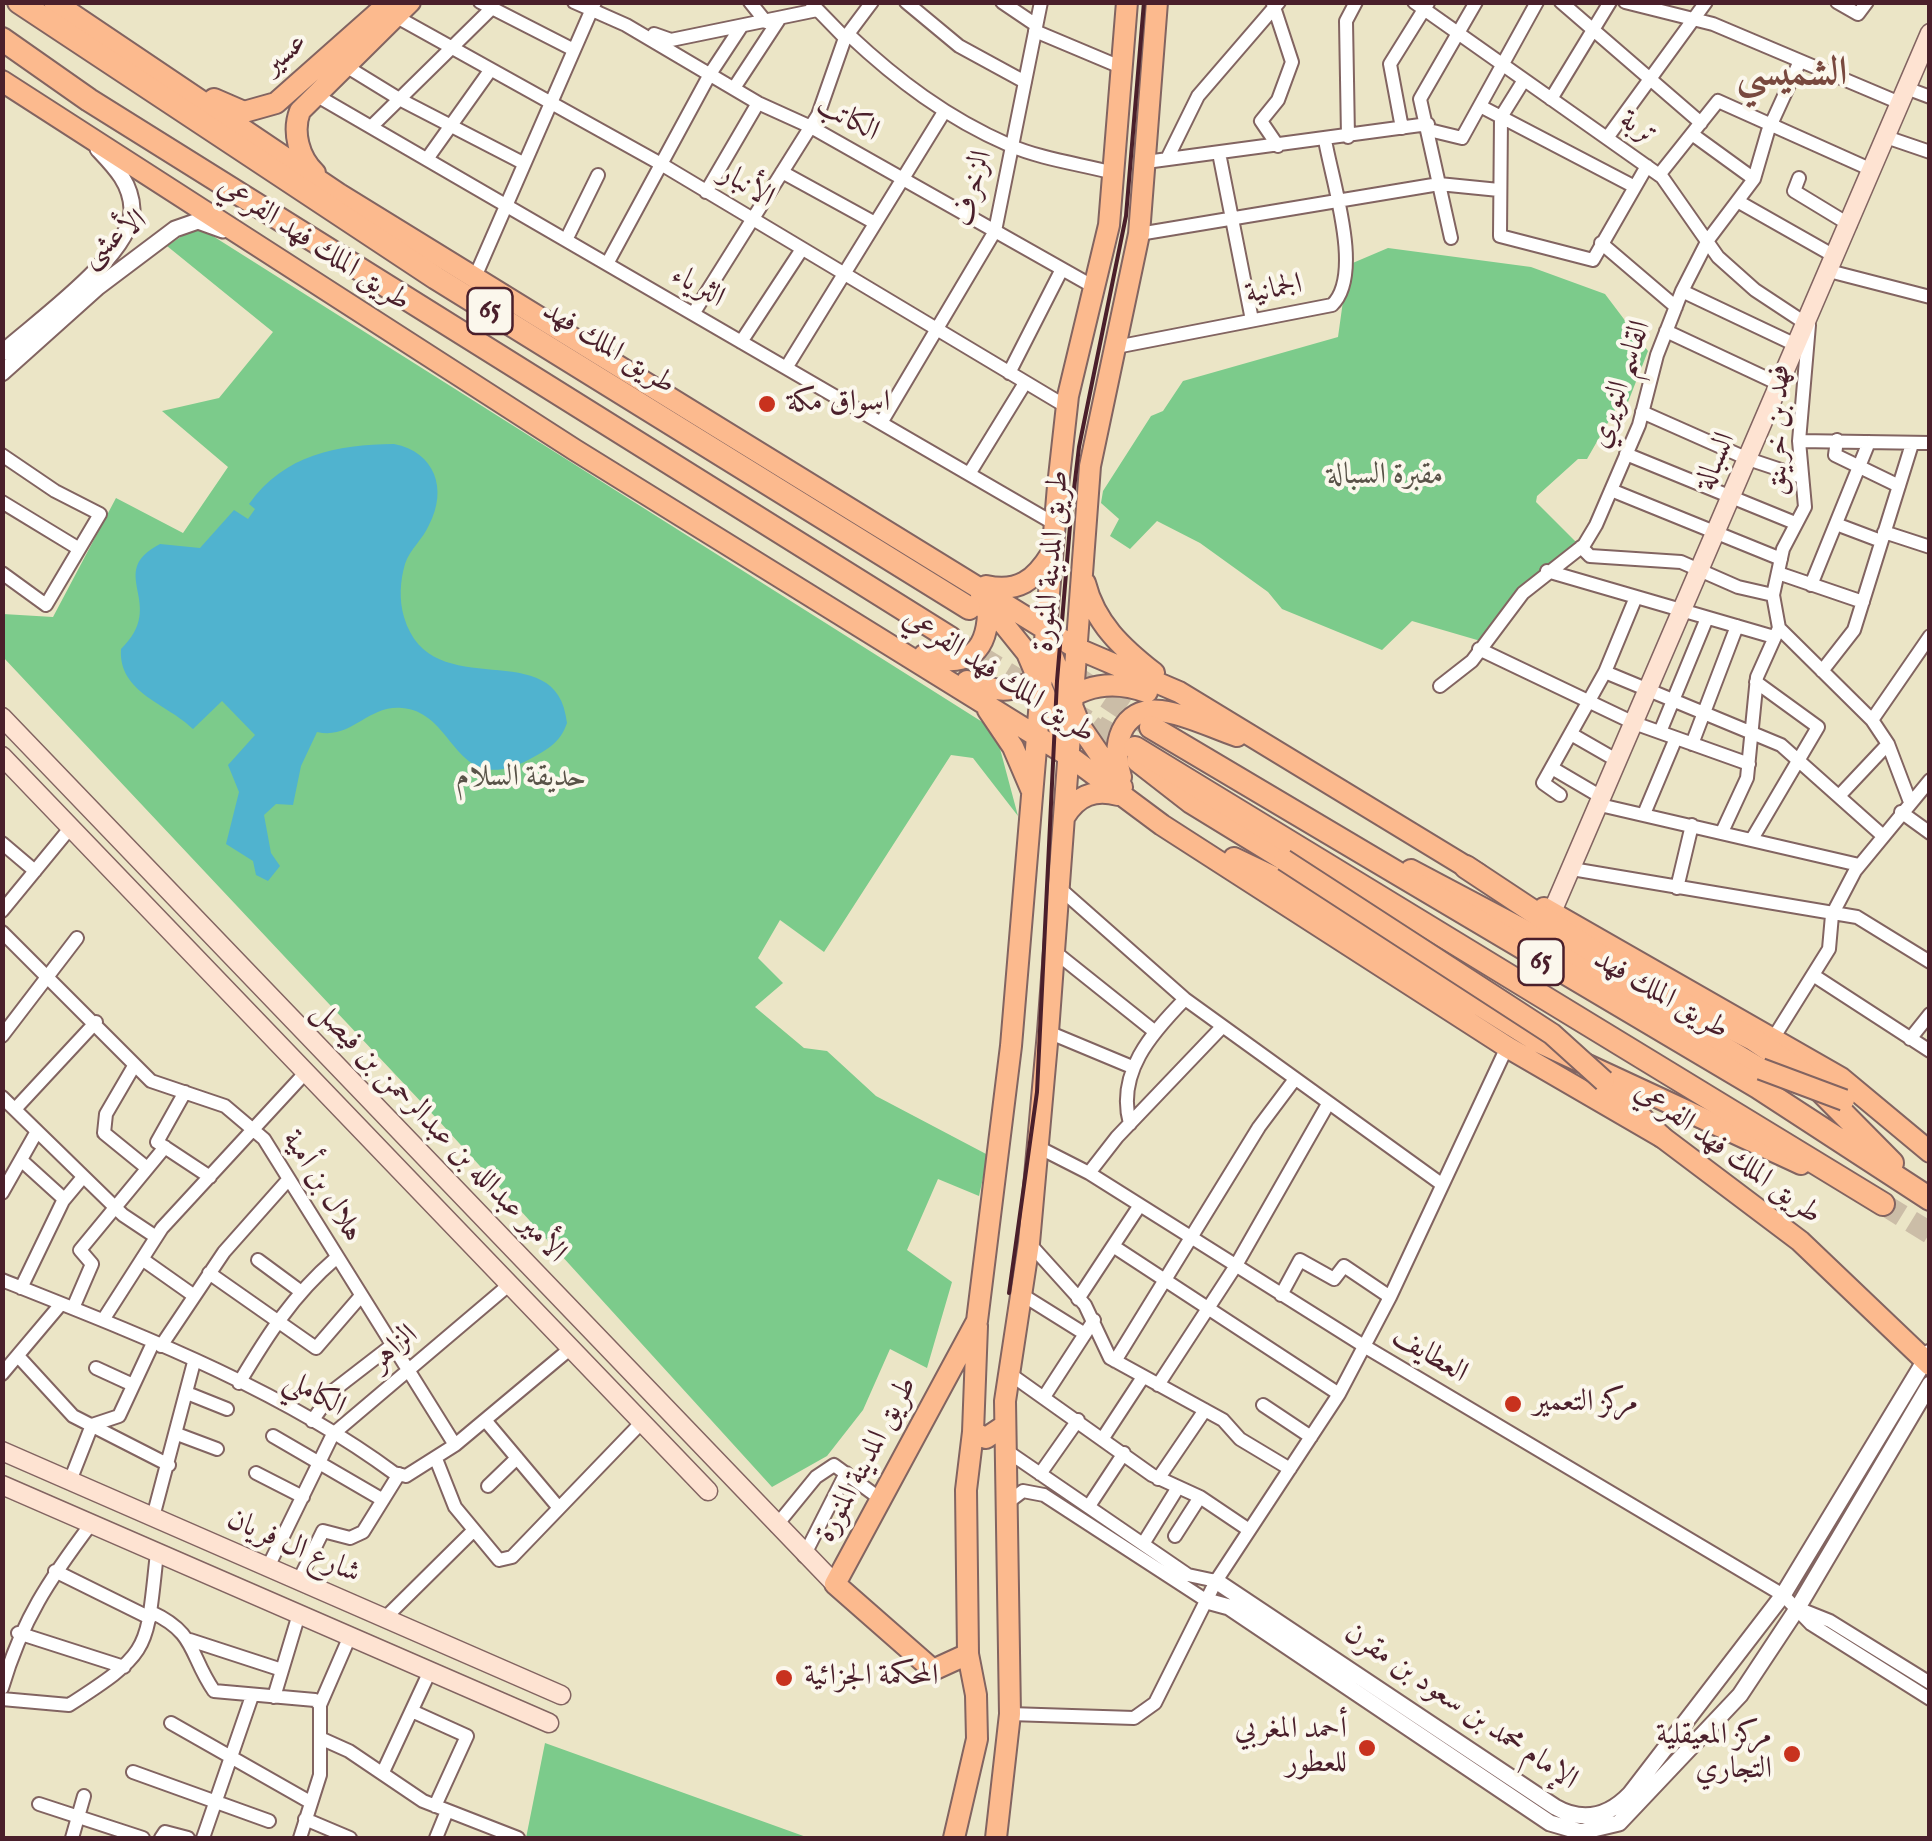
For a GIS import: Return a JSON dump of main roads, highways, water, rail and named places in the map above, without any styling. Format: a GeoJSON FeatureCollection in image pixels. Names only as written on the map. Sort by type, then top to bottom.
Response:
{"type":"FeatureCollection","features":[{"type":"Feature","properties":{"kind":"highway","name":"طريق الملك فهد"},"geometry":{"type":"LineString","coordinates":[[19,2],[436,278],[969,608]]}},
{"type":"Feature","properties":{"kind":"highway","name":"طريق الملك فهد"},"geometry":{"type":"LineString","coordinates":[[2,39],[90,100],[950,638]]}},
{"type":"Feature","properties":{"kind":"highway","name":"طريق الملك فهد"},"geometry":{"type":"LineString","coordinates":[[1151,727],[1346,840],[1554,970],[1758,1087],[1930,1197]]}},
{"type":"Feature","properties":{"kind":"highway","name":"طريق الملك فهد"},"geometry":{"type":"LineString","coordinates":[[1136,755],[1883,1204]]}},
{"type":"Feature","properties":{"kind":"highway"},"geometry":{"type":"LineString","coordinates":[[1466,867],[1634,979],[1753,1040],[1803,1073],[1930,1197]]}},
{"type":"Feature","properties":{"kind":"main road","name":"طريق الملك فهد الفرعي"},"geometry":{"type":"LineString","coordinates":[[54,2],[339,194],[1076,648],[1179,692],[1466,867],[1774,1037],[1853,1087],[1930,1153]]}},
{"type":"Feature","properties":{"kind":"main road","name":"طريق المدينة المنورة"},"geometry":{"type":"LineString","coordinates":[[954,1838],[977,1739],[976,1695],[968,1654],[966,1490],[973,1432],[977,1321],[1040,738],[1052,552],[1067,408],[1109,226],[1127,2]]}},
{"type":"Feature","properties":{"kind":"main road","name":"طريق المدينة المنورة"},"geometry":{"type":"LineString","coordinates":[[1066,703],[1076,648],[1090,466],[1157,160],[1157,2]]}},
{"type":"Feature","properties":{"kind":"main road","name":"عسير"},"geometry":{"type":"LineString","coordinates":[[154,66],[222,104],[244,112],[262,108],[290,94],[398,7]]}},
{"type":"Feature","properties":{"kind":"main road","name":"عسير"},"geometry":{"type":"LineString","coordinates":[[339,194],[306,165],[296,134],[300,111],[398,7]]}},
{"type":"Feature","properties":{"kind":"main road","name":"السبالة"},"geometry":{"type":"LineString","coordinates":[[1552,912],[1930,33]]}},
{"type":"Feature","properties":{"kind":"main road","name":"طريق الملك فهد الفرعي"},"geometry":{"type":"LineString","coordinates":[[2,81],[574,450],[1072,758],[1162,824],[1507,1047],[1662,1137],[1800,1241],[1928,1359]]}},
{"type":"Feature","properties":{"kind":"main road"},"geometry":{"type":"LineString","coordinates":[[976,584],[1003,590],[1026,583],[1052,552]]}},
{"type":"Feature","properties":{"kind":"main road"},"geometry":{"type":"LineString","coordinates":[[890,642],[948,663],[964,660],[981,644],[988,614],[940,562]]}},
{"type":"Feature","properties":{"kind":"main road"},"geometry":{"type":"LineString","coordinates":[[940,562],[1008,624],[1130,798],[1162,824],[1276,878],[1538,1042],[1883,1204]]}},
{"type":"Feature","properties":{"kind":"main road"},"geometry":{"type":"LineString","coordinates":[[1082,566],[1095,614],[1107,631],[1179,692]]}},
{"type":"Feature","properties":{"kind":"main road"},"geometry":{"type":"LineString","coordinates":[[890,642],[988,690],[1027,686],[1076,648]]}},
{"type":"Feature","properties":{"kind":"main road"},"geometry":{"type":"LineString","coordinates":[[1040,738],[1066,703],[1094,686],[1127,684],[1277,749]]}},
{"type":"Feature","properties":{"kind":"main road"},"geometry":{"type":"LineString","coordinates":[[980,700],[1012,747],[1034,797]]}},
{"type":"Feature","properties":{"kind":"main road"},"geometry":{"type":"LineString","coordinates":[[996,1838],[1010,1714],[1004,1426],[1028,1243],[1055,952],[1056,886],[1072,758],[1066,703]]}},
{"type":"Feature","properties":{"kind":"main road"},"geometry":{"type":"LineString","coordinates":[[1162,824],[1120,776],[1115,742],[1133,718],[1161,711],[1277,749]]}},
{"type":"Feature","properties":{"kind":"main road","name":"الأمير عبدالله بن عبدالرحمن بن فيصل"},"geometry":{"type":"LineString","coordinates":[[2,717],[835,1584]]}},
{"type":"Feature","properties":{"kind":"main road"},"geometry":{"type":"LineString","coordinates":[[1136,755],[1191,803],[1552,1034],[1662,1137]]}},
{"type":"Feature","properties":{"kind":"main road","name":"الأمير عبدالله بن عبدالرحمن بن فيصل"},"geometry":{"type":"LineString","coordinates":[[2,756],[708,1491]]}},
{"type":"Feature","properties":{"kind":"main road"},"geometry":{"type":"LineString","coordinates":[[1065,816],[1085,795],[1104,791],[1123,796]]}},
{"type":"Feature","properties":{"kind":"main road"},"geometry":{"type":"LineString","coordinates":[[1346,840],[1560,949],[1761,1069],[1844,1100],[1930,1153]]}},
{"type":"Feature","properties":{"kind":"main road","name":"طريق المدينة المنورة"},"geometry":{"type":"LineString","coordinates":[[968,1654],[932,1670],[835,1584],[977,1321]]}},
{"type":"Feature","properties":{"kind":"main road"},"geometry":{"type":"LineString","coordinates":[[973,1432],[986,1438],[1004,1426]]}},
{"type":"Feature","properties":{"kind":"main road","name":"شارع ال فريان"},"geometry":{"type":"LineString","coordinates":[[2,1452],[562,1695]]}},
{"type":"Feature","properties":{"kind":"main road"},"geometry":{"type":"LineString","coordinates":[[966,1490],[979,1471],[1005,1462]]}},
{"type":"Feature","properties":{"kind":"main road","name":"شارع ال فريان"},"geometry":{"type":"LineString","coordinates":[[2,1485],[549,1722]]}},
{"type":"Feature","properties":{"kind":"water"},"geometry":{"type":"Polygon","coordinates":[[[394,444],[419,455],[434,474],[437,486],[435,512],[407,559],[401,584],[404,617],[418,644],[440,659],[542,680],[559,696],[567,723],[561,736],[548,748],[505,769],[485,769],[470,762],[434,723],[420,713],[402,708],[379,712],[340,731],[317,732],[301,766],[293,805],[276,804],[264,815],[271,853],[280,866],[268,881],[256,875],[253,861],[226,844],[239,792],[228,765],[255,735],[222,701],[193,729],[146,696],[127,677],[121,649],[139,617],[137,566],[144,555],[160,544],[200,548],[234,510],[248,519],[255,509],[249,504],[263,487],[295,463],[332,450],[394,444]]]}},
{"type":"Feature","properties":{"kind":"tunnel"},"geometry":{"type":"LineString","coordinates":[[950,638],[1041,694]]}},
{"type":"Feature","properties":{"kind":"tunnel"},"geometry":{"type":"LineString","coordinates":[[1079,679],[1151,727]]}},
{"type":"Feature","properties":{"kind":"tunnel"},"geometry":{"type":"LineString","coordinates":[[1068,710],[1135,748]]}},
{"type":"Feature","properties":{"kind":"tunnel"},"geometry":{"type":"LineString","coordinates":[[1092,725],[1130,755]]}},
{"type":"Feature","properties":{"kind":"tunnel"},"geometry":{"type":"LineString","coordinates":[[1883,1204],[1930,1233]]}},
{"type":"Feature","properties":{"kind":"railway"},"geometry":{"type":"LineString","coordinates":[[1009,1293],[1037,1092],[1057,681],[1071,514],[1079,447],[1126,216],[1144,2]]}},
{"type":"Feature","properties":{"kind":"place","name":"اسواق مكة"},"geometry":{"type":"Point","coordinates":[767,404]}},
{"type":"Feature","properties":{"kind":"place","name":"مركز التعمير"},"geometry":{"type":"Point","coordinates":[1513,1404]}},
{"type":"Feature","properties":{"kind":"place","name":"المحكمة الجزائية"},"geometry":{"type":"Point","coordinates":[784,1678]}},
{"type":"Feature","properties":{"kind":"place","name":"أحمد المغربي للعطور"},"geometry":{"type":"Point","coordinates":[1367,1748]}},
{"type":"Feature","properties":{"kind":"place","name":"مركز المعيقلية التجاري"},"geometry":{"type":"Point","coordinates":[1792,1754]}},
{"type":"Feature","properties":{"kind":"district","name":"الشميسي"},"geometry":{"type":"Point","coordinates":[1792,76]}},
{"type":"Feature","properties":{"kind":"park label","name":"مقبرة السبالة"},"geometry":{"type":"Point","coordinates":[1385,477]}},
{"type":"Feature","properties":{"kind":"park label","name":"حديقة السلام"},"geometry":{"type":"Point","coordinates":[521,779]}}]}
